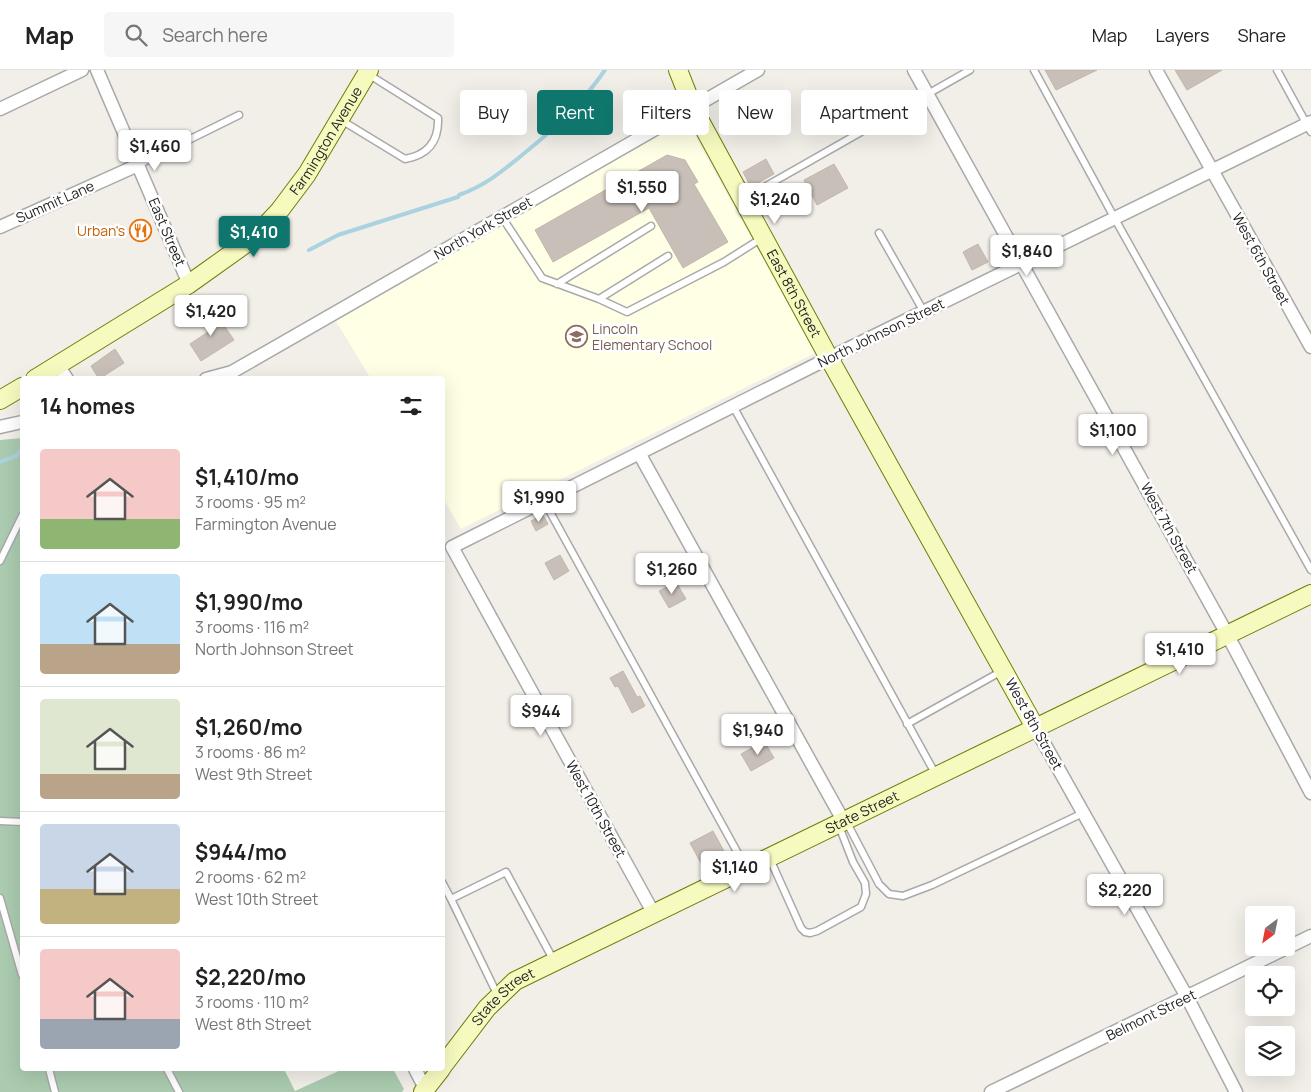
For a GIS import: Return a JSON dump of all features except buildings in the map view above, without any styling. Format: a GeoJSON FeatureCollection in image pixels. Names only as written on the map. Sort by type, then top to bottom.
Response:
{"type":"FeatureCollection","features":[{"type":"Feature","properties":{"kind":"street"},"geometry":{"type":"LineString","coordinates":[[0,109],[82,70]]}},
{"type":"Feature","properties":{"kind":"street","name":"East Street"},"geometry":{"type":"LineString","coordinates":[[97,70],[189,284]]}},
{"type":"Feature","properties":{"kind":"street","name":"East 8th Street"},"geometry":{"type":"LineString","coordinates":[[678,70],[686,90]]}},
{"type":"Feature","properties":{"kind":"street","name":"North York Street"},"geometry":{"type":"LineString","coordinates":[[709,99],[758,70]]}},
{"type":"Feature","properties":{"kind":"street","name":"West 7th Street"},"geometry":{"type":"LineString","coordinates":[[914,70],[925,90]]}},
{"type":"Feature","properties":{"kind":"street","name":"West 6th Street"},"geometry":{"type":"LineString","coordinates":[[1156,70],[1311,347]]}},
{"type":"Feature","properties":{"kind":"street","name":"Farmington Avenue"},"geometry":{"type":"LineString","coordinates":[[47,376],[63,372],[255,237],[280,210],[306,174],[368,72]]}},
{"type":"Feature","properties":{"kind":"street","name":"West 7th Street"},"geometry":{"type":"LineString","coordinates":[[927,94],[1228,634],[1311,793]]}},
{"type":"Feature","properties":{"kind":"street","name":"North Johnson Street"},"geometry":{"type":"LineString","coordinates":[[452,547],[829,358],[1212,171],[1310,126]]}},
{"type":"Feature","properties":{"kind":"street","name":"North York Street"},"geometry":{"type":"LineString","coordinates":[[225,376],[238,374],[502,217],[646,135]]}},
{"type":"Feature","properties":{"kind":"street","name":"East 8th Street"},"geometry":{"type":"LineString","coordinates":[[708,135],[829,358]]}},
{"type":"Feature","properties":{"kind":"street","name":"Summit Lane"},"geometry":{"type":"LineString","coordinates":[[0,227],[138,165]]}},
{"type":"Feature","properties":{"kind":"street","name":"West 8th Street"},"geometry":{"type":"LineString","coordinates":[[829,358],[1187,997],[1236,1092]]}},
{"type":"Feature","properties":{"kind":"street"},"geometry":{"type":"LineString","coordinates":[[0,400],[20,387]]}},
{"type":"Feature","properties":{"kind":"street"},"geometry":{"type":"LineString","coordinates":[[0,427],[20,422]]}},
{"type":"Feature","properties":{"kind":"street"},"geometry":{"type":"LineString","coordinates":[[639,453],[843,822]]}},
{"type":"Feature","properties":{"kind":"street","name":"West 10th Street"},"geometry":{"type":"LineString","coordinates":[[452,547],[654,914]]}},
{"type":"Feature","properties":{"kind":"street","name":"State Street"},"geometry":{"type":"LineString","coordinates":[[445,1064],[487,1008],[515,981],[1311,594]]}},
{"type":"Feature","properties":{"kind":"street","name":"Belmont Street"},"geometry":{"type":"LineString","coordinates":[[991,1092],[1311,936]]}},
{"type":"Feature","properties":{"kind":"street"},"geometry":{"type":"LineString","coordinates":[[416,1071],[425,1091]]}},
{"type":"Feature","properties":{"kind":"street","name":"State Street"},"geometry":{"type":"LineString","coordinates":[[425,1091],[440,1071]]}},
{"type":"Feature","properties":{"kind":"lane"},"geometry":{"type":"LineString","coordinates":[[927,94],[970,70]]}},
{"type":"Feature","properties":{"kind":"lane"},"geometry":{"type":"LineString","coordinates":[[1034,70],[1311,570]]}},
{"type":"Feature","properties":{"kind":"lane"},"geometry":{"type":"LineString","coordinates":[[1277,70],[1310,126]]}},
{"type":"Feature","properties":{"kind":"lane"},"geometry":{"type":"LineString","coordinates":[[340,119],[405,159],[419,157],[430,147],[438,130],[438,118],[368,72]]}},
{"type":"Feature","properties":{"kind":"lane"},"geometry":{"type":"LineString","coordinates":[[138,165],[239,115]]}},
{"type":"Feature","properties":{"kind":"lane"},"geometry":{"type":"LineString","coordinates":[[743,199],[855,135]]}},
{"type":"Feature","properties":{"kind":"lane"},"geometry":{"type":"LineString","coordinates":[[502,217],[542,278],[599,299],[627,312],[724,262],[764,237]]}},
{"type":"Feature","properties":{"kind":"lane"},"geometry":{"type":"LineString","coordinates":[[558,284],[651,226]]}},
{"type":"Feature","properties":{"kind":"lane"},"geometry":{"type":"LineString","coordinates":[[879,233],[924,312]]}},
{"type":"Feature","properties":{"kind":"lane"},"geometry":{"type":"LineString","coordinates":[[599,299],[668,256]]}},
{"type":"Feature","properties":{"kind":"lane"},"geometry":{"type":"LineString","coordinates":[[733,406],[936,777]]}},
{"type":"Feature","properties":{"kind":"lane"},"geometry":{"type":"LineString","coordinates":[[544,500],[747,869]]}},
{"type":"Feature","properties":{"kind":"lane"},"geometry":{"type":"LineString","coordinates":[[0,561],[20,520]]}},
{"type":"Feature","properties":{"kind":"lane"},"geometry":{"type":"LineString","coordinates":[[908,724],[1003,670]]}},
{"type":"Feature","properties":{"kind":"lane"},"geometry":{"type":"LineString","coordinates":[[843,822],[879,884],[889,894],[903,896],[932,885],[1083,812]]}},
{"type":"Feature","properties":{"kind":"lane"},"geometry":{"type":"LineString","coordinates":[[0,821],[20,822]]}},
{"type":"Feature","properties":{"kind":"lane"},"geometry":{"type":"LineString","coordinates":[[770,858],[801,928],[804,932],[810,933],[817,930],[861,907],[866,894],[865,884],[853,862],[843,822]]}},
{"type":"Feature","properties":{"kind":"lane"},"geometry":{"type":"LineString","coordinates":[[451,899],[506,872],[555,962]]}},
{"type":"Feature","properties":{"kind":"lane"},"geometry":{"type":"LineString","coordinates":[[445,888],[498,997]]}},
{"type":"Feature","properties":{"kind":"lane"},"geometry":{"type":"LineString","coordinates":[[0,898],[20,968]]}},
{"type":"Feature","properties":{"kind":"lane"},"geometry":{"type":"LineString","coordinates":[[50,1071],[55,1092]]}},
{"type":"Feature","properties":{"kind":"lane"},"geometry":{"type":"LineString","coordinates":[[169,1071],[179,1092]]}},
{"type":"Feature","properties":{"kind":"shaded area","name":"Lincoln Elementary School"},"geometry":{"type":"Polygon","coordinates":[[[660,135],[694,135],[815,353],[461,529],[445,501],[445,376],[369,376],[336,321],[660,135]]]}},
{"type":"Feature","properties":{"kind":"shaded area"},"geometry":{"type":"Polygon","coordinates":[[[20,438],[20,1071],[285,1071],[295,1091],[339,1071],[394,1071],[404,1089],[402,1092],[0,1092],[0,440],[20,438]]]}},
{"type":"Feature","properties":{"kind":"waterway"},"geometry":{"type":"LineString","coordinates":[[309,250],[338,235],[458,197],[487,181],[511,164],[560,123],[588,93],[605,70]]}},
{"type":"Feature","properties":{"kind":"waterway"},"geometry":{"type":"LineString","coordinates":[[0,462],[16,456],[20,452]]}},
{"type":"Feature","properties":{"kind":"place","name":"Urban's"},"geometry":{"type":"Point","coordinates":[141,231]}},
{"type":"Feature","properties":{"kind":"place","name":"Lincoln Elementary School"},"geometry":{"type":"Point","coordinates":[576,337]}}]}
